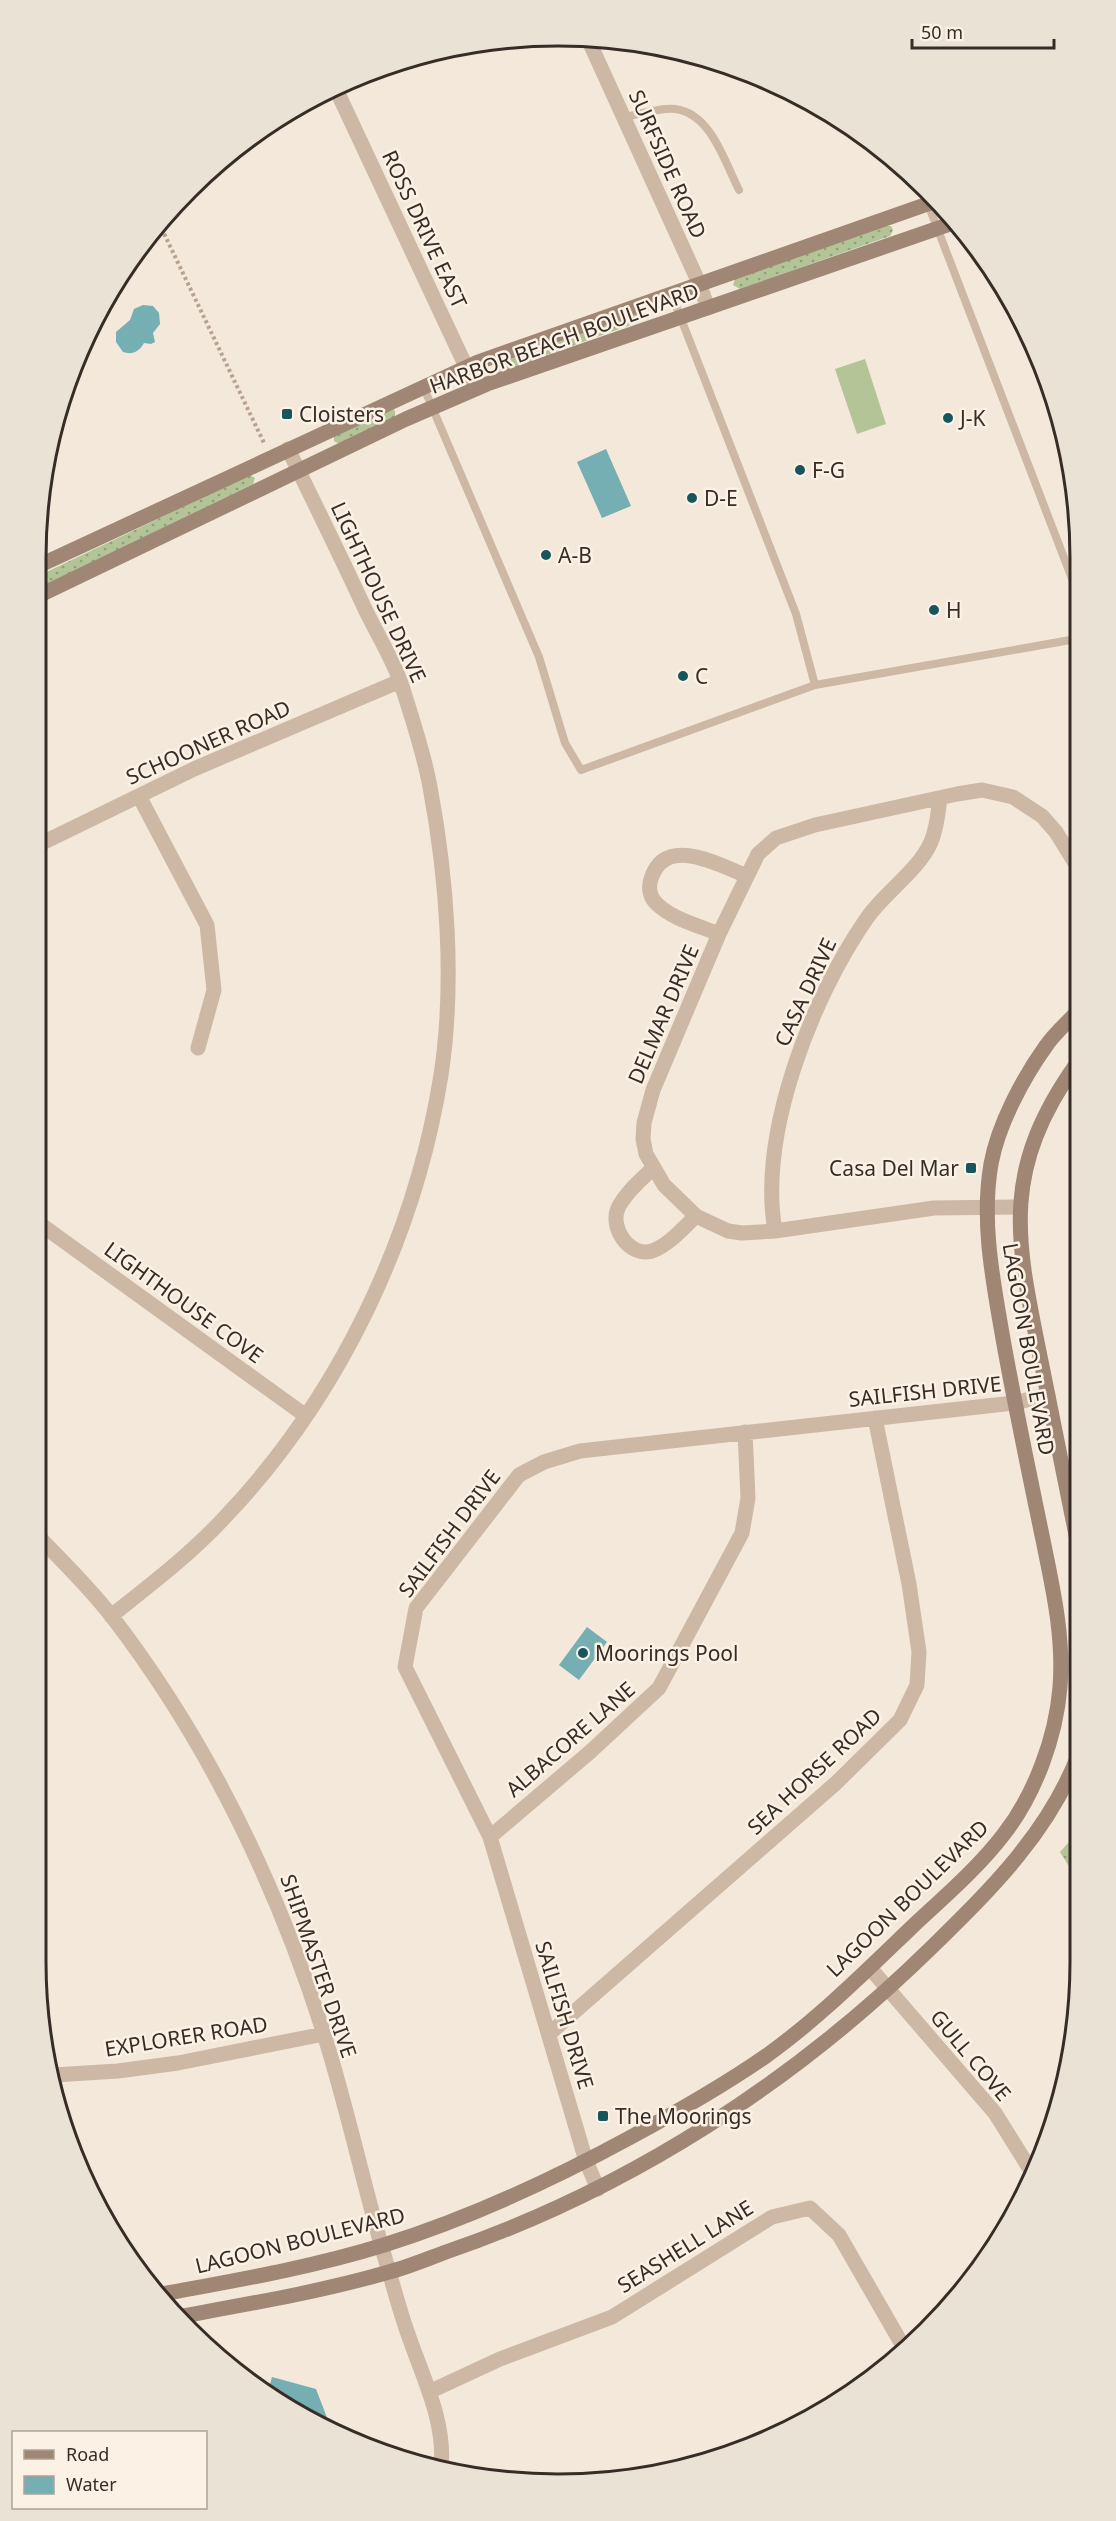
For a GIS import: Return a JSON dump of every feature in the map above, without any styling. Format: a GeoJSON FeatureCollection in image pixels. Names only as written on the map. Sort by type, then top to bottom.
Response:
{"type":"FeatureCollection","features":[{"type":"Feature","properties":{"kind":"street","name":"SURFSIDE ROAD"},"geometry":{"type":"LineString","coordinates":[[592,48],[699,283],[708,308]]}},
{"type":"Feature","properties":{"kind":"street","name":"ROSS DRIVE EAST"},"geometry":{"type":"LineString","coordinates":[[339,96],[476,388]]}},
{"type":"Feature","properties":{"kind":"street","name":"HARBOR BEACH BOULEVARD"},"geometry":{"type":"LineString","coordinates":[[46,562],[423,386],[508,350],[927,204]]}},
{"type":"Feature","properties":{"kind":"street","name":"HARBOR BEACH BOULEVARD"},"geometry":{"type":"LineString","coordinates":[[46,592],[476,388],[946,225]]}},
{"type":"Feature","properties":{"kind":"street","name":"LIGHTHOUSE DRIVE"},"geometry":{"type":"LineString","coordinates":[[111,1616],[177,1563],[224,1519],[271,1465],[327,1384],[361,1321],[398,1239],[423,1158],[441,1073],[448,976],[446,903],[430,785],[400,681],[288,449]]}},
{"type":"Feature","properties":{"kind":"street","name":"SCHOONER ROAD"},"geometry":{"type":"LineString","coordinates":[[46,841],[194,769],[400,681]]}},
{"type":"Feature","properties":{"kind":"street","name":"DELMAR DRIVE"},"geometry":{"type":"LineString","coordinates":[[1019,1207],[934,1208],[776,1231],[735,1232],[715,1227],[696,1216],[674,1197],[653,1168],[643,1138],[646,1109],[719,934],[758,854],[766,845],[789,833],[982,790],[1012,797],[1042,816],[1056,832],[1070,855]]}},
{"type":"Feature","properties":{"kind":"street"},"geometry":{"type":"LineString","coordinates":[[139,796],[207,925],[214,990],[198,1048]]}},
{"type":"Feature","properties":{"kind":"street","name":"CASA DRIVE"},"geometry":{"type":"LineString","coordinates":[[776,1231],[772,1210],[774,1161],[795,1063],[820,999],[854,937],[884,897],[930,845],[936,826],[940,798]]}},
{"type":"Feature","properties":{"kind":"street"},"geometry":{"type":"LineString","coordinates":[[719,934],[657,905],[650,891],[651,880],[664,861],[680,854],[699,858],[747,876]]}},
{"type":"Feature","properties":{"kind":"street","name":"LAGOON BOULEVARD"},"geometry":{"type":"LineString","coordinates":[[167,2293],[256,2276],[381,2246],[476,2212],[586,2161],[716,2090],[807,2024],[870,1968],[977,1864],[1002,1837],[1020,1812],[1044,1755],[1054,1720],[1060,1688],[1059,1623],[1014,1402],[992,1271],[987,1207],[992,1159],[1012,1102],[1047,1044],[1070,1019]]}},
{"type":"Feature","properties":{"kind":"street","name":"LAGOON BOULEVARD"},"geometry":{"type":"LineString","coordinates":[[1070,1073],[1053,1097],[1041,1120],[1023,1179],[1019,1207],[1022,1264],[1070,1505]]}},
{"type":"Feature","properties":{"kind":"street"},"geometry":{"type":"LineString","coordinates":[[653,1168],[618,1207],[615,1222],[622,1237],[638,1251],[649,1252],[663,1244],[696,1216]]}},
{"type":"Feature","properties":{"kind":"street","name":"LIGHTHOUSE COVE"},"geometry":{"type":"LineString","coordinates":[[46,1228],[306,1416]]}},
{"type":"Feature","properties":{"kind":"street","name":"SAILFISH DRIVE"},"geometry":{"type":"LineString","coordinates":[[598,2189],[586,2161],[490,1837],[405,1667],[416,1608],[519,1475],[544,1462],[580,1451],[1014,1402],[1048,1395]]}},
{"type":"Feature","properties":{"kind":"street","name":"SEA HORSE ROAD"},"geometry":{"type":"LineString","coordinates":[[549,2034],[836,1784],[900,1720],[917,1685],[919,1652],[909,1584],[875,1418]]}},
{"type":"Feature","properties":{"kind":"street","name":"ALBACORE LANE"},"geometry":{"type":"LineString","coordinates":[[490,1837],[590,1752],[659,1688],[742,1533],[748,1498],[745,1432]]}},
{"type":"Feature","properties":{"kind":"street","name":"SHIPMASTER DRIVE"},"geometry":{"type":"LineString","coordinates":[[46,1555],[111,1616],[144,1660],[176,1711],[256,1855],[282,1916],[324,2034],[381,2246],[408,2334],[430,2391],[443,2454],[442,2461]]}},
{"type":"Feature","properties":{"kind":"street"},"geometry":{"type":"LineString","coordinates":[[187,2315],[262,2301],[389,2272],[516,2227],[598,2189],[717,2121],[781,2076],[889,1990],[979,1900],[1018,1857],[1049,1816],[1070,1777]]}},
{"type":"Feature","properties":{"kind":"street","name":"GULL COVE"},"geometry":{"type":"LineString","coordinates":[[870,1968],[995,2113],[1028,2166]]}},
{"type":"Feature","properties":{"kind":"street","name":"EXPLORER ROAD"},"geometry":{"type":"LineString","coordinates":[[59,2074],[118,2071],[178,2063],[324,2034]]}},
{"type":"Feature","properties":{"kind":"street","name":"SEASHELL LANE"},"geometry":{"type":"LineString","coordinates":[[430,2391],[500,2359],[612,2316],[772,2217],[810,2208],[839,2235],[901,2342]]}},
{"type":"Feature","properties":{"kind":"lane"},"geometry":{"type":"LineString","coordinates":[[624,117],[673,109],[698,118],[710,133],[739,190]]}},
{"type":"Feature","properties":{"kind":"lane"},"geometry":{"type":"LineString","coordinates":[[934,211],[938,228],[1070,573]]}},
{"type":"Feature","properties":{"kind":"lane"},"geometry":{"type":"LineString","coordinates":[[671,293],[796,614],[815,685]]}},
{"type":"Feature","properties":{"kind":"lane"},"geometry":{"type":"LineString","coordinates":[[423,386],[539,657],[565,742],[581,770],[815,685],[1070,640]]}},
{"type":"Feature","properties":{"kind":"path"},"geometry":{"type":"LineString","coordinates":[[163,233],[271,457]]}},
{"type":"Feature","properties":{"kind":"green space"},"geometry":{"type":"Polygon","coordinates":[[[891,226],[893,230],[890,236],[740,289],[733,285],[735,279],[891,226]]]}},
{"type":"Feature","properties":{"kind":"green space"},"geometry":{"type":"Polygon","coordinates":[[[638,312],[642,316],[639,322],[502,371],[496,368],[497,362],[638,312]]]}},
{"type":"Feature","properties":{"kind":"green space"},"geometry":{"type":"Polygon","coordinates":[[[865,359],[886,424],[857,434],[835,369],[865,359]]]}},
{"type":"Feature","properties":{"kind":"green space"},"geometry":{"type":"Polygon","coordinates":[[[392,408],[395,411],[395,417],[339,444],[334,441],[334,434],[392,408]]]}},
{"type":"Feature","properties":{"kind":"green space"},"geometry":{"type":"Polygon","coordinates":[[[250,475],[255,478],[253,484],[46,585],[46,572],[250,475]]]}},
{"type":"Feature","properties":{"kind":"green space"},"geometry":{"type":"Polygon","coordinates":[[[1070,1841],[1070,1868],[1060,1852],[1070,1841]]]}},
{"type":"Feature","properties":{"kind":"water"},"geometry":{"type":"Polygon","coordinates":[[[143,305],[153,306],[159,313],[160,324],[153,333],[155,342],[144,343],[135,352],[123,352],[116,342],[116,332],[130,320],[134,309],[143,305]]]}},
{"type":"Feature","properties":{"kind":"water"},"geometry":{"type":"Polygon","coordinates":[[[606,449],[631,506],[602,518],[577,462],[606,449]]]}},
{"type":"Feature","properties":{"kind":"water","name":"Moorings Pool"},"geometry":{"type":"Polygon","coordinates":[[[587,1627],[607,1642],[579,1680],[559,1665],[587,1627]]]}},
{"type":"Feature","properties":{"kind":"water"},"geometry":{"type":"Polygon","coordinates":[[[272,2377],[316,2389],[328,2420],[302,2406],[270,2385],[272,2377]]]}},
{"type":"Feature","properties":{"kind":"place","name":"Cloisters"},"geometry":{"type":"Point","coordinates":[287,414]}},
{"type":"Feature","properties":{"kind":"place","name":"J-K"},"geometry":{"type":"Point","coordinates":[948,418]}},
{"type":"Feature","properties":{"kind":"place","name":"F-G"},"geometry":{"type":"Point","coordinates":[800,470]}},
{"type":"Feature","properties":{"kind":"place","name":"D-E"},"geometry":{"type":"Point","coordinates":[692,498]}},
{"type":"Feature","properties":{"kind":"place","name":"A-B"},"geometry":{"type":"Point","coordinates":[546,555]}},
{"type":"Feature","properties":{"kind":"place","name":"H"},"geometry":{"type":"Point","coordinates":[934,610]}},
{"type":"Feature","properties":{"kind":"place","name":"C"},"geometry":{"type":"Point","coordinates":[683,676]}},
{"type":"Feature","properties":{"kind":"place","name":"Casa Del Mar"},"geometry":{"type":"Point","coordinates":[971,1168]}},
{"type":"Feature","properties":{"kind":"place","name":"Moorings Pool"},"geometry":{"type":"Point","coordinates":[583,1653]}},
{"type":"Feature","properties":{"kind":"place","name":"The Moorings"},"geometry":{"type":"Point","coordinates":[603,2116]}}]}
